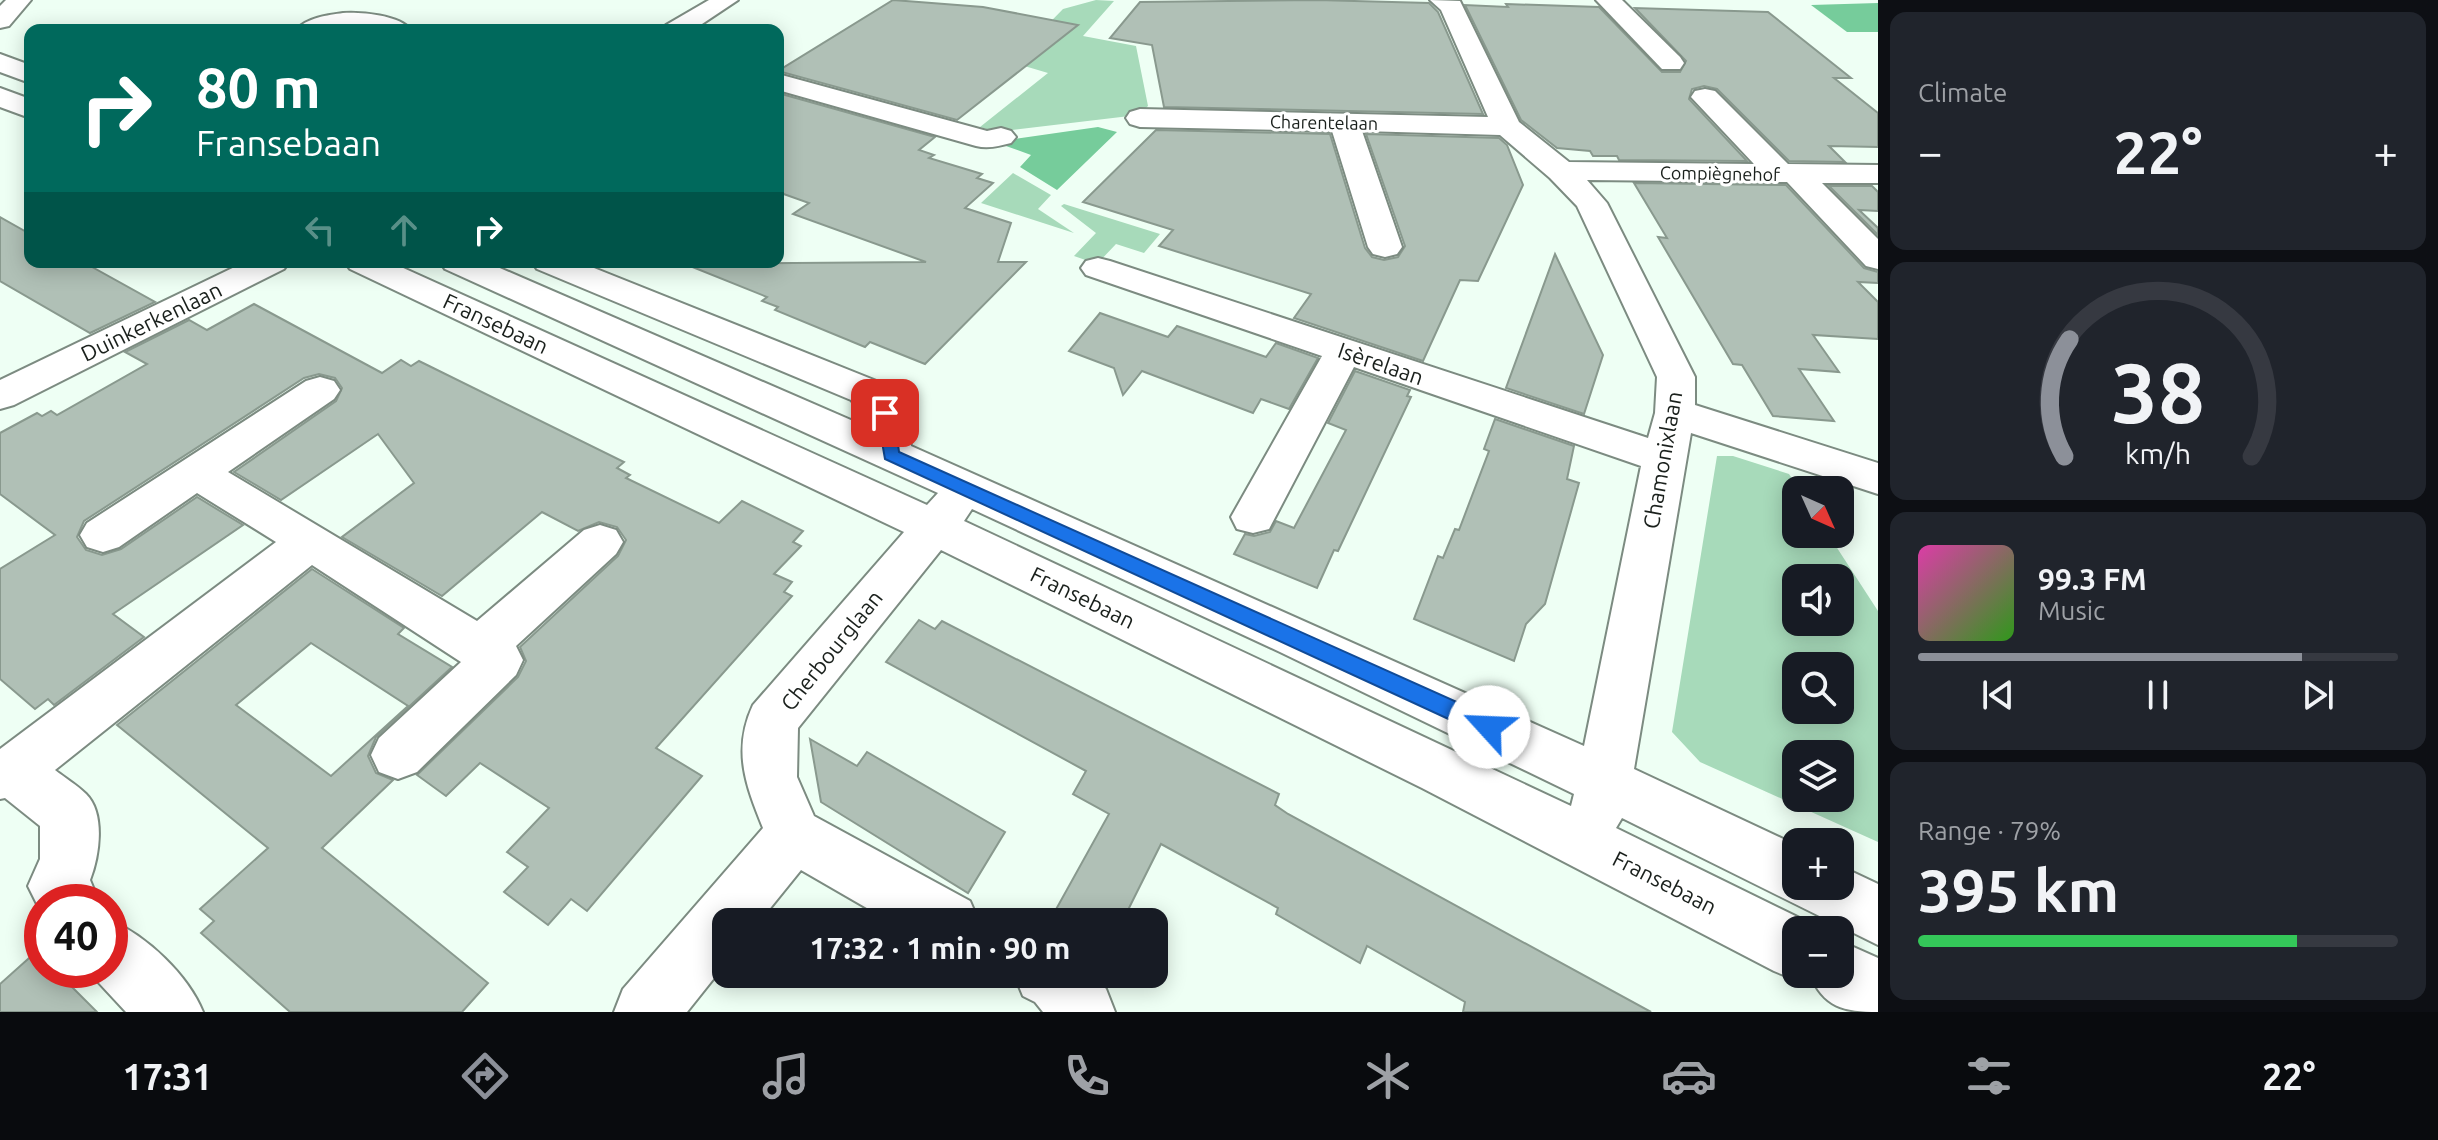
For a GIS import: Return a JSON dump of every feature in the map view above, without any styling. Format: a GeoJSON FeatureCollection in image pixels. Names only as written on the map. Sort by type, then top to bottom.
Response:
{"type":"FeatureCollection","features":[{"type":"Feature","properties":{"kind":"street"},"geometry":{"type":"LineString","coordinates":[[0,21],[19,0]]}},
{"type":"Feature","properties":{"kind":"street"},"geometry":{"type":"LineString","coordinates":[[685,24],[726,0]]}},
{"type":"Feature","properties":{"kind":"street","name":"Chamonixlaan"},"geometry":{"type":"LineString","coordinates":[[1442,0],[1451,6],[1507,126],[1561,171],[1591,203],[1676,377],[1675,413],[1603,779],[1594,845]]}},
{"type":"Feature","properties":{"kind":"street"},"geometry":{"type":"LineString","coordinates":[[1608,0],[1671,63]]}},
{"type":"Feature","properties":{"kind":"street"},"geometry":{"type":"LineString","coordinates":[[326,24],[344,18],[363,18],[380,24]]}},
{"type":"Feature","properties":{"kind":"street"},"geometry":{"type":"LineString","coordinates":[[0,62],[24,72]]}},
{"type":"Feature","properties":{"kind":"street"},"geometry":{"type":"LineString","coordinates":[[784,84],[986,140],[1001,137]]}},
{"type":"Feature","properties":{"kind":"street"},"geometry":{"type":"LineString","coordinates":[[0,96],[24,107]]}},
{"type":"Feature","properties":{"kind":"street"},"geometry":{"type":"LineString","coordinates":[[1705,97],[1878,259]]}},
{"type":"Feature","properties":{"kind":"street","name":"Charentelaan"},"geometry":{"type":"LineString","coordinates":[[1140,118],[1507,126]]}},
{"type":"Feature","properties":{"kind":"street"},"geometry":{"type":"LineString","coordinates":[[1344,122],[1385,247]]}},
{"type":"Feature","properties":{"kind":"street","name":"Compiègnehof"},"geometry":{"type":"LineString","coordinates":[[1561,171],[1878,174]]}},
{"type":"Feature","properties":{"kind":"street","name":"Duinkerkenlaan"},"geometry":{"type":"LineString","coordinates":[[10,379],[259,268]]}},
{"type":"Feature","properties":{"kind":"street","name":"Fransebaan"},"geometry":{"type":"LineString","coordinates":[[375,268],[934,525],[1594,845],[1782,942]]}},
{"type":"Feature","properties":{"kind":"street","name":"Fransebaan"},"geometry":{"type":"LineString","coordinates":[[470,268],[967,489],[1603,779],[1782,868]]}},
{"type":"Feature","properties":{"kind":"street"},"geometry":{"type":"LineString","coordinates":[[564,268],[865,391],[885,413],[891,455]]}},
{"type":"Feature","properties":{"kind":"street","name":"Isèrelaan"},"geometry":{"type":"LineString","coordinates":[[1098,268],[1664,458]]}},
{"type":"Feature","properties":{"kind":"street"},"geometry":{"type":"LineString","coordinates":[[1253,517],[1344,350]]}},
{"type":"Feature","properties":{"kind":"street"},"geometry":{"type":"LineString","coordinates":[[103,535],[320,390]]}},
{"type":"Feature","properties":{"kind":"street"},"geometry":{"type":"LineString","coordinates":[[1675,413],[1878,479]]}},
{"type":"Feature","properties":{"kind":"street"},"geometry":{"type":"LineString","coordinates":[[197,473],[498,660],[398,755]]}},
{"type":"Feature","properties":{"kind":"street","name":"Cherbourglaan"},"geometry":{"type":"LineString","coordinates":[[794,835],[770,777],[772,721],[967,489]]}},
{"type":"Feature","properties":{"kind":"street"},"geometry":{"type":"LineString","coordinates":[[59,884],[69,859],[68,814],[6,773],[310,541]]}},
{"type":"Feature","properties":{"kind":"street"},"geometry":{"type":"LineString","coordinates":[[481,647],[600,542]]}},
{"type":"Feature","properties":{"kind":"street"},"geometry":{"type":"LineString","coordinates":[[646,1012],[794,835],[924,908]]}},
{"type":"Feature","properties":{"kind":"street"},"geometry":{"type":"LineString","coordinates":[[1847,900],[1878,915]]}},
{"type":"Feature","properties":{"kind":"street"},"geometry":{"type":"LineString","coordinates":[[128,969],[171,1012]]}},
{"type":"Feature","properties":{"kind":"street"},"geometry":{"type":"LineString","coordinates":[[1854,979],[1878,992]]}},
{"type":"Feature","properties":{"kind":"street"},"geometry":{"type":"LineString","coordinates":[[1064,988],[1083,1012]]}},
{"type":"Feature","properties":{"kind":"green space"},"geometry":{"type":"Polygon","coordinates":[[[1096,0],[1114,1],[1083,36],[1136,46],[1148,106],[1138,115],[996,132],[980,127],[1048,73],[1011,62],[1063,9],[1096,0]]]}},
{"type":"Feature","properties":{"kind":"green space"},"geometry":{"type":"Polygon","coordinates":[[[1878,3],[1878,32],[1847,32],[1811,5],[1878,3]]]}},
{"type":"Feature","properties":{"kind":"green space"},"geometry":{"type":"Polygon","coordinates":[[[1098,127],[1117,132],[1057,190],[1020,167],[1031,155],[1006,146],[1008,140],[1098,127]]]}},
{"type":"Feature","properties":{"kind":"green space"},"geometry":{"type":"Polygon","coordinates":[[[1013,173],[1051,195],[1038,209],[1074,233],[981,203],[1013,173]]]}},
{"type":"Feature","properties":{"kind":"green space"},"geometry":{"type":"Polygon","coordinates":[[[1064,204],[1160,234],[1144,253],[1116,244],[1097,264],[1074,256],[1096,233],[1061,206],[1064,204]]]}},
{"type":"Feature","properties":{"kind":"green space"},"geometry":{"type":"Polygon","coordinates":[[[1717,456],[1733,456],[1790,476],[1782,476],[1782,548],[1837,548],[1847,564],[1782,564],[1782,636],[1854,636],[1854,574],[1878,611],[1878,842],[1854,831],[1854,828],[1847,828],[1811,812],[1854,812],[1854,740],[1782,740],[1782,799],[1700,762],[1672,732],[1717,456]]]}},
{"type":"Feature","properties":{"kind":"building"},"geometry":{"type":"Polygon","coordinates":[[[893,0],[983,7],[1078,25],[957,120],[784,73],[784,67],[893,0]]]}},
{"type":"Feature","properties":{"kind":"building"},"geometry":{"type":"Polygon","coordinates":[[[1317,0],[1429,3],[1438,12],[1483,114],[1164,107],[1152,45],[1110,38],[1140,2],[1317,0]]]}},
{"type":"Feature","properties":{"kind":"building"},"geometry":{"type":"Polygon","coordinates":[[[1506,4],[1599,7],[1662,72],[1680,72],[1686,61],[1635,8],[1768,12],[1851,78],[1834,78],[1878,113],[1878,147],[1829,146],[1845,162],[1789,161],[1717,89],[1704,86],[1692,89],[1689,99],[1747,161],[1619,160],[1617,156],[1593,156],[1590,151],[1557,148],[1521,120],[1465,5],[1508,7],[1506,4]]]}},
{"type":"Feature","properties":{"kind":"building"},"geometry":{"type":"Polygon","coordinates":[[[784,95],[935,137],[919,150],[934,155],[929,158],[982,174],[977,178],[993,183],[965,208],[1011,223],[998,262],[1026,262],[925,364],[870,342],[865,347],[775,310],[778,307],[762,301],[767,297],[695,268],[784,268],[784,263],[926,262],[793,214],[809,203],[784,194],[784,95]]]}},
{"type":"Feature","properties":{"kind":"building"},"geometry":{"type":"Polygon","coordinates":[[[1156,130],[1330,134],[1365,248],[1372,257],[1384,260],[1398,257],[1405,246],[1366,134],[1499,138],[1507,145],[1523,185],[1478,281],[1460,280],[1423,361],[1294,318],[1311,294],[1159,246],[1173,230],[1083,202],[1156,130]]]}},
{"type":"Feature","properties":{"kind":"building"},"geometry":{"type":"Polygon","coordinates":[[[1634,183],[1786,185],[1864,268],[1878,272],[1878,283],[1858,282],[1878,302],[1878,339],[1813,335],[1839,372],[1799,369],[1834,421],[1773,416],[1742,365],[1733,364],[1658,237],[1667,238],[1634,183]]]}},
{"type":"Feature","properties":{"kind":"building"},"geometry":{"type":"Polygon","coordinates":[[[1829,186],[1872,186],[1878,192],[1878,211],[1859,210],[1878,228],[1878,235],[1829,186]]]}},
{"type":"Feature","properties":{"kind":"building"},"geometry":{"type":"Polygon","coordinates":[[[0,217],[24,231],[24,268],[94,268],[155,302],[90,333],[0,281],[0,217]]]}},
{"type":"Feature","properties":{"kind":"building"},"geometry":{"type":"Polygon","coordinates":[[[1555,254],[1603,355],[1584,414],[1506,388],[1555,254]]]}},
{"type":"Feature","properties":{"kind":"building"},"geometry":{"type":"Polygon","coordinates":[[[254,304],[382,373],[401,360],[411,366],[419,361],[624,462],[617,468],[630,475],[626,478],[719,523],[742,501],[803,531],[793,542],[801,546],[774,574],[792,582],[784,592],[792,596],[656,748],[702,776],[587,911],[571,899],[548,925],[504,892],[528,867],[507,852],[549,808],[480,763],[446,796],[417,775],[518,677],[526,661],[520,647],[618,556],[626,540],[617,527],[599,522],[578,531],[542,512],[442,596],[342,537],[414,483],[378,434],[281,500],[234,472],[336,401],[342,388],[335,378],[319,374],[304,378],[84,521],[77,537],[86,550],[102,555],[121,549],[197,497],[243,525],[113,614],[144,637],[54,705],[48,699],[35,709],[0,679],[0,569],[55,535],[0,494],[0,433],[37,413],[42,416],[51,411],[57,415],[147,364],[125,352],[189,320],[207,330],[254,304]]]}},
{"type":"Feature","properties":{"kind":"building"},"geometry":{"type":"Polygon","coordinates":[[[1100,313],[1168,337],[1177,326],[1266,357],[1276,343],[1318,358],[1289,409],[1261,399],[1253,413],[1142,371],[1123,395],[1114,368],[1069,351],[1100,313]]]}},
{"type":"Feature","properties":{"kind":"building"},"geometry":{"type":"Polygon","coordinates":[[[1355,371],[1410,390],[1407,396],[1411,397],[1338,551],[1334,550],[1317,588],[1234,554],[1245,534],[1254,536],[1270,532],[1276,521],[1294,528],[1346,430],[1328,423],[1355,371]]]}},
{"type":"Feature","properties":{"kind":"building"},"geometry":{"type":"Polygon","coordinates":[[[1495,419],[1574,446],[1567,479],[1579,483],[1545,604],[1526,624],[1514,661],[1414,619],[1438,556],[1443,558],[1455,529],[1459,530],[1489,451],[1484,449],[1495,419]]]}},
{"type":"Feature","properties":{"kind":"building"},"geometry":{"type":"Polygon","coordinates":[[[312,569],[404,628],[398,634],[452,667],[376,737],[368,756],[376,773],[393,780],[322,848],[488,983],[462,1012],[290,1012],[201,933],[214,921],[200,909],[268,848],[117,725],[312,569]],[[311,643],[236,705],[331,776],[408,706],[311,643]]]}},
{"type":"Feature","properties":{"kind":"building"},"geometry":{"type":"Polygon","coordinates":[[[919,620],[935,629],[942,621],[1279,794],[1275,805],[1288,814],[1651,1012],[1463,1012],[1465,1002],[1367,946],[1360,963],[1276,914],[1278,908],[1161,844],[1129,908],[1057,908],[1109,814],[1073,794],[1086,771],[886,662],[919,620]]]}},
{"type":"Feature","properties":{"kind":"building"},"geometry":{"type":"Polygon","coordinates":[[[810,739],[857,766],[867,752],[1005,832],[968,893],[821,802],[810,739]]]}},
{"type":"Feature","properties":{"kind":"building"},"geometry":{"type":"Polygon","coordinates":[[[24,963],[24,988],[73,988],[97,1012],[0,1012],[0,984],[24,963]]]}},
{"type":"Feature","properties":{"kind":"route"},"geometry":{"type":"LineString","coordinates":[[885,413],[891,455],[1489,727]]}}]}
